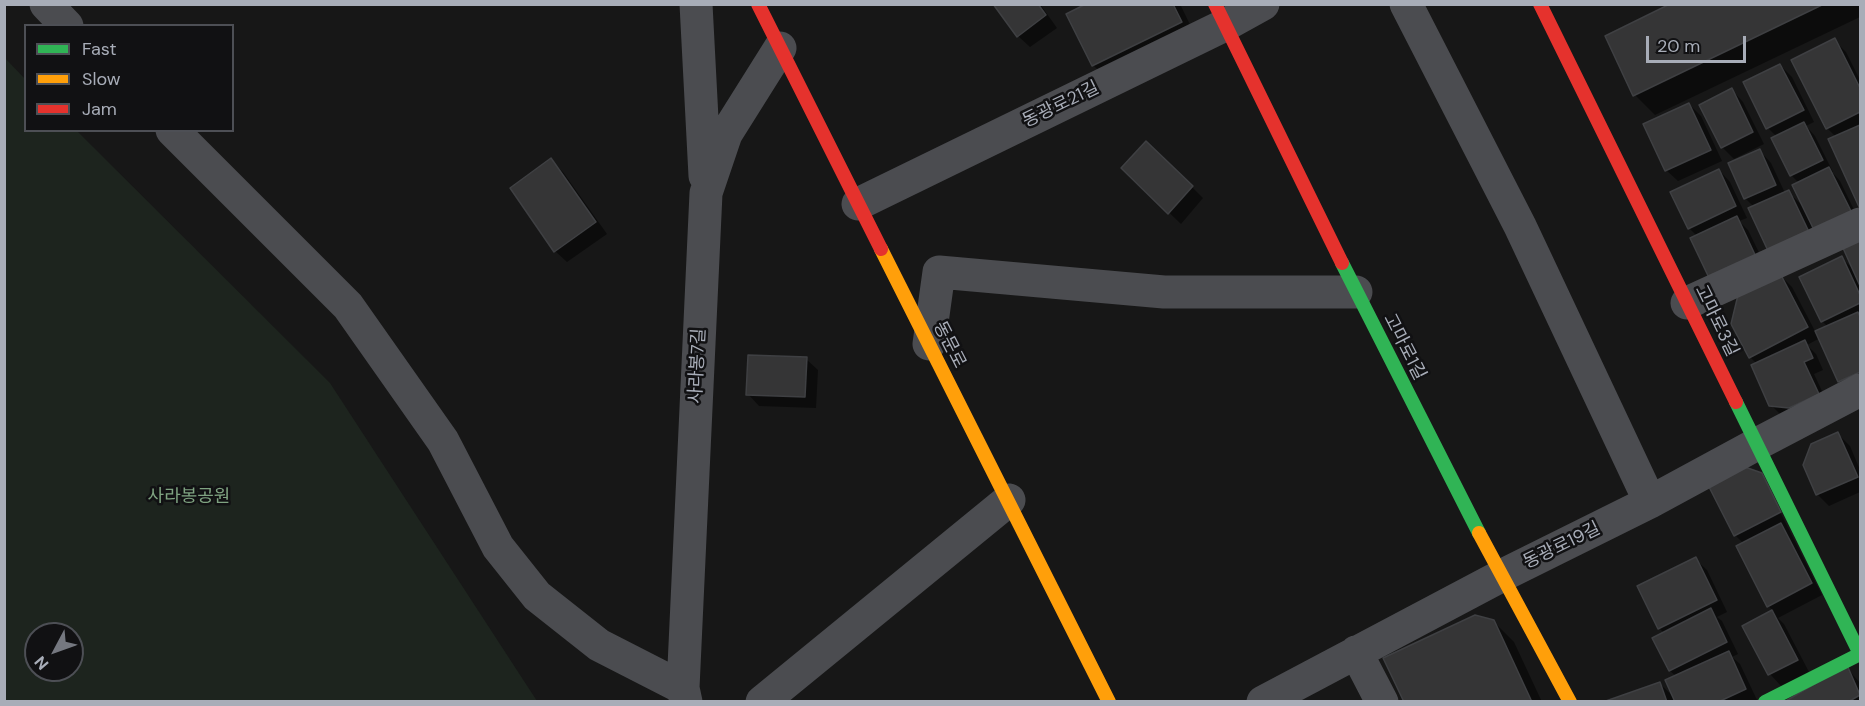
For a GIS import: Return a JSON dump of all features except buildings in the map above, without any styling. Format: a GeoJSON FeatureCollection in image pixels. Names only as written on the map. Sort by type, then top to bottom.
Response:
{"type":"FeatureCollection","features":[{"type":"Feature","properties":{"kind":"street"},"geometry":{"type":"LineString","coordinates":[[45,4],[65,24]]}},
{"type":"Feature","properties":{"kind":"street"},"geometry":{"type":"LineString","coordinates":[[696,4],[706,193]]}},
{"type":"Feature","properties":{"kind":"street","name":"동문로"},"geometry":{"type":"LineString","coordinates":[[758,4],[1109,702]]}},
{"type":"Feature","properties":{"kind":"street","name":"동광로21길"},"geometry":{"type":"LineString","coordinates":[[858,204],[1220,15],[1263,4]]}},
{"type":"Feature","properties":{"kind":"street"},"geometry":{"type":"LineString","coordinates":[[1406,4],[1520,226],[1650,502]]}},
{"type":"Feature","properties":{"kind":"street","name":"고마로3길"},"geometry":{"type":"LineString","coordinates":[[1540,4],[1860,654]]}},
{"type":"Feature","properties":{"kind":"street","name":"고마로1길"},"geometry":{"type":"LineString","coordinates":[[1220,15],[1356,292],[1501,576],[1570,702]]}},
{"type":"Feature","properties":{"kind":"street","name":"사라봉7길"},"geometry":{"type":"LineString","coordinates":[[685,695],[706,193],[726,134],[780,48]]}},
{"type":"Feature","properties":{"kind":"street"},"geometry":{"type":"LineString","coordinates":[[174,132],[348,306],[443,441],[498,547],[537,596],[599,645],[685,695]]}},
{"type":"Feature","properties":{"kind":"street"},"geometry":{"type":"LineString","coordinates":[[1687,303],[1860,224]]}},
{"type":"Feature","properties":{"kind":"street"},"geometry":{"type":"LineString","coordinates":[[928,344],[939,272],[1164,292],[1356,292]]}},
{"type":"Feature","properties":{"kind":"street","name":"동광로19길"},"geometry":{"type":"LineString","coordinates":[[1263,702],[1501,576],[1650,502],[1860,390]]}},
{"type":"Feature","properties":{"kind":"street"},"geometry":{"type":"LineString","coordinates":[[762,702],[1009,500]]}},
{"type":"Feature","properties":{"kind":"street"},"geometry":{"type":"LineString","coordinates":[[1356,652],[1382,702]]}},
{"type":"Feature","properties":{"kind":"street"},"geometry":{"type":"LineString","coordinates":[[1765,702],[1860,654]]}},
{"type":"Feature","properties":{"kind":"green space","name":"사라봉공원"},"geometry":{"type":"Polygon","coordinates":[[[5,58],[24,78],[24,132],[78,132],[330,383],[537,701],[5,701],[5,58]]]}},
{"type":"Feature","properties":{"kind":"traffic: fast"},"geometry":{"type":"LineString","coordinates":[[1342,263],[1479,533]]}},
{"type":"Feature","properties":{"kind":"traffic: fast"},"geometry":{"type":"LineString","coordinates":[[1736,402],[1860,654],[1765,702]]}},
{"type":"Feature","properties":{"kind":"traffic: slow"},"geometry":{"type":"LineString","coordinates":[[881,249],[1109,702]]}},
{"type":"Feature","properties":{"kind":"traffic: slow"},"geometry":{"type":"LineString","coordinates":[[1479,533],[1570,702]]}},
{"type":"Feature","properties":{"kind":"traffic: jam"},"geometry":{"type":"LineString","coordinates":[[758,4],[881,249]]}},
{"type":"Feature","properties":{"kind":"traffic: jam"},"geometry":{"type":"LineString","coordinates":[[1215,4],[1342,263]]}},
{"type":"Feature","properties":{"kind":"traffic: jam"},"geometry":{"type":"LineString","coordinates":[[1540,4],[1736,402]]}}]}
